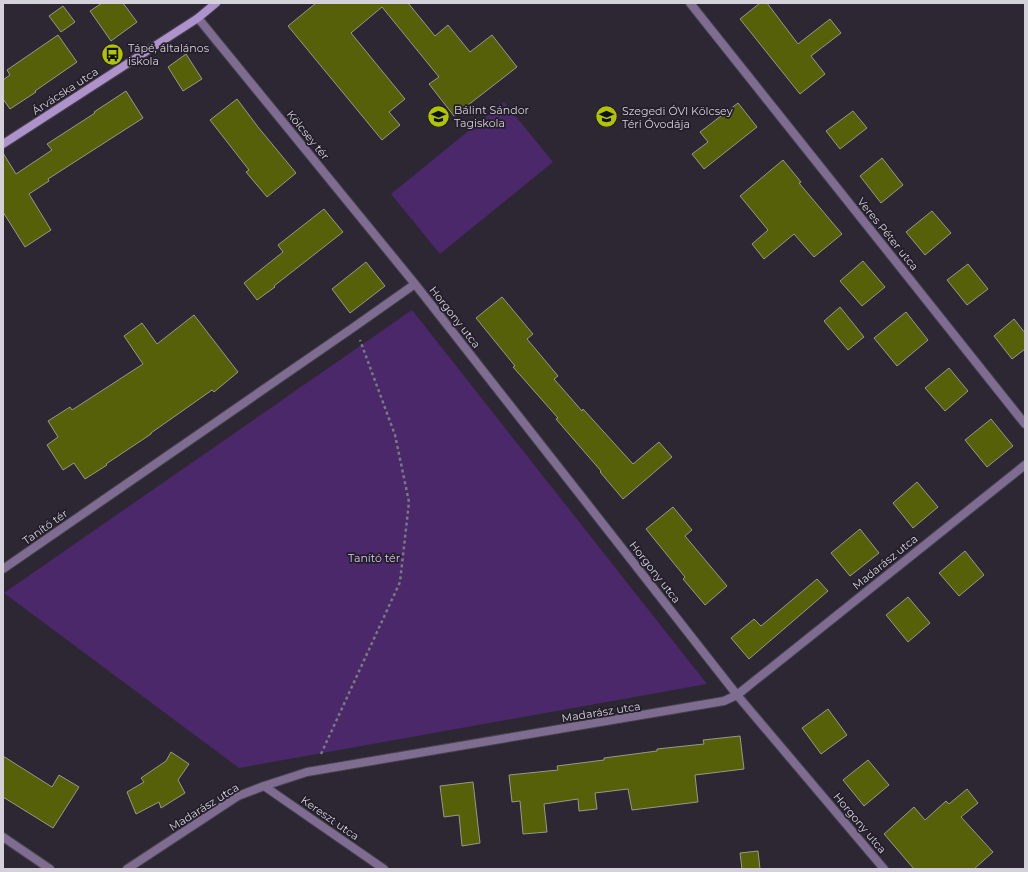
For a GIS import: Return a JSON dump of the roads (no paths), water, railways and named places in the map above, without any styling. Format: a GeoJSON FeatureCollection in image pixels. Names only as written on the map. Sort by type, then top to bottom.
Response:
{"type":"FeatureCollection","features":[{"type":"Feature","properties":{"kind":"street"},"geometry":{"type":"LineString","coordinates":[[198,18],[216,3]]}},
{"type":"Feature","properties":{"kind":"street","name":"Veres Péter utca"},"geometry":{"type":"LineString","coordinates":[[690,3],[1025,424]]}},
{"type":"Feature","properties":{"kind":"street","name":"Árvácska utca"},"geometry":{"type":"LineString","coordinates":[[3,144],[198,18]]}},
{"type":"Feature","properties":{"kind":"street","name":"Kölcsey tér"},"geometry":{"type":"LineString","coordinates":[[198,18],[415,284]]}},
{"type":"Feature","properties":{"kind":"street","name":"Tanító tér"},"geometry":{"type":"LineString","coordinates":[[3,569],[415,284]]}},
{"type":"Feature","properties":{"kind":"street","name":"Horgony utca"},"geometry":{"type":"LineString","coordinates":[[415,284],[737,695],[884,869]]}},
{"type":"Feature","properties":{"kind":"street","name":"Madarász utca"},"geometry":{"type":"LineString","coordinates":[[127,869],[238,796],[307,772],[710,705],[724,701],[737,695],[1025,465]]}},
{"type":"Feature","properties":{"kind":"street","name":"Kereszt utca"},"geometry":{"type":"LineString","coordinates":[[264,786],[384,869]]}},
{"type":"Feature","properties":{"kind":"street"},"geometry":{"type":"LineString","coordinates":[[3,837],[50,869]]}},
{"type":"Feature","properties":{"kind":"place","name":"Tápé, általános iskola"},"geometry":{"type":"Point","coordinates":[113,54]}},
{"type":"Feature","properties":{"kind":"place","name":"Bálint Sándor Tagiskola"},"geometry":{"type":"Point","coordinates":[438,116]}},
{"type":"Feature","properties":{"kind":"place","name":"Szegedi ÓVI Kölcsey Téri Óvodája"},"geometry":{"type":"Point","coordinates":[607,117]}}]}
